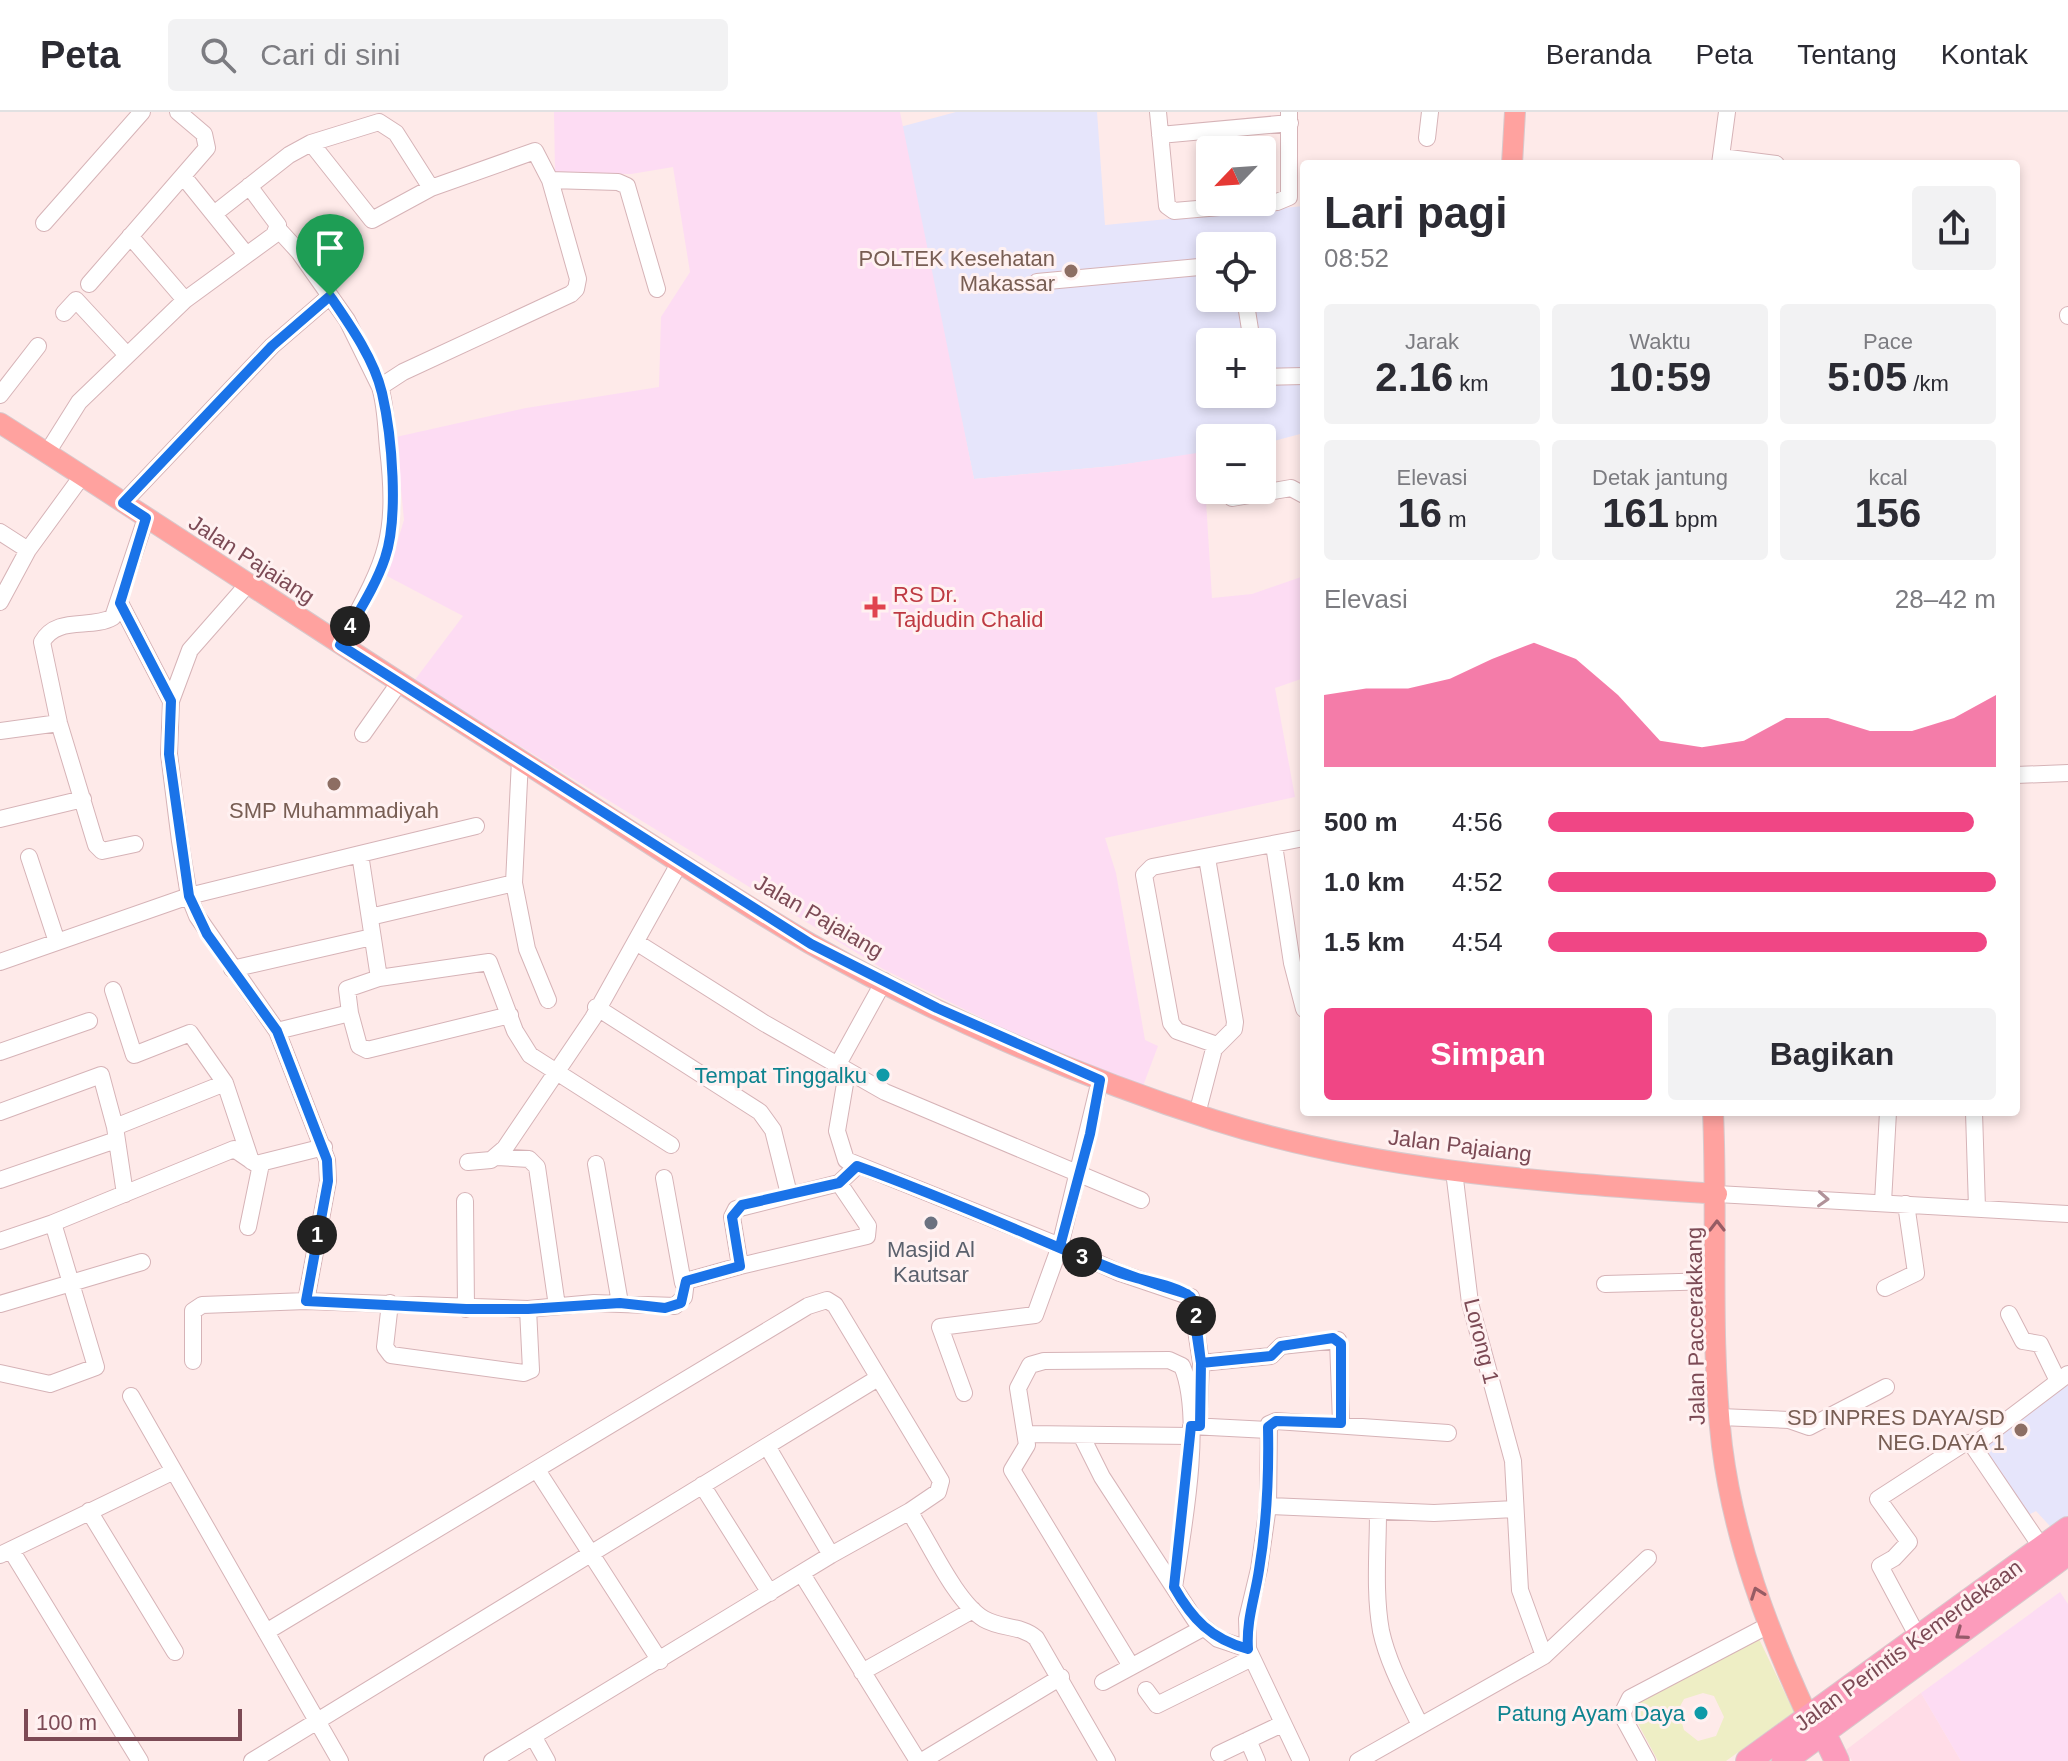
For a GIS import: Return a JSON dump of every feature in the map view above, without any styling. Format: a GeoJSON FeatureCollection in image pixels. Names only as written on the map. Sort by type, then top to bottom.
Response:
{"type":"FeatureCollection","features":[{"type":"Feature","properties":{"kind":"highway","name":"Jalan Perintis Kemerdekaan"},"geometry":{"type":"LineString","coordinates":[[1748,1761],[1812,1732],[1992,1598],[2042,1548],[2068,1529]]}},
{"type":"Feature","properties":{"kind":"highway","name":"Jalan Perintis Kemerdekaan"},"geometry":{"type":"LineString","coordinates":[[1784,1761],[1918,1637],[2068,1553]]}},
{"type":"Feature","properties":{"kind":"highway"},"geometry":{"type":"LineString","coordinates":[[1812,1732],[1837,1761]]}},
{"type":"Feature","properties":{"kind":"main road"},"geometry":{"type":"LineString","coordinates":[[1512,160],[1515,112]]}},
{"type":"Feature","properties":{"kind":"main road","name":"Jalan Pajaiang"},"geometry":{"type":"LineString","coordinates":[[0,423],[399,683],[811,944],[1100,1080],[1197,1114],[1285,1139],[1454,1171],[1717,1194]]}},
{"type":"Feature","properties":{"kind":"main road","name":"Jalan Paccerakkang"},"geometry":{"type":"LineString","coordinates":[[1713,1116],[1720,1417],[1735,1520],[1769,1625],[1812,1732]]}},
{"type":"Feature","properties":{"kind":"street"},"geometry":{"type":"LineString","coordinates":[[44,223],[142,112]]}},
{"type":"Feature","properties":{"kind":"street"},"geometry":{"type":"LineString","coordinates":[[89,284],[204,153],[207,142],[178,112]]}},
{"type":"Feature","properties":{"kind":"street"},"geometry":{"type":"LineString","coordinates":[[1158,112],[1160,135],[1170,210],[1277,202],[1289,197],[1290,118],[1160,135]]}},
{"type":"Feature","properties":{"kind":"street"},"geometry":{"type":"LineString","coordinates":[[1427,138],[1430,112]]}},
{"type":"Feature","properties":{"kind":"street"},"geometry":{"type":"LineString","coordinates":[[1721,160],[1727,112]]}},
{"type":"Feature","properties":{"kind":"street"},"geometry":{"type":"LineString","coordinates":[[214,214],[289,155],[311,143],[379,122],[396,133],[431,188]]}},
{"type":"Feature","properties":{"kind":"street"},"geometry":{"type":"LineString","coordinates":[[311,143],[372,220],[431,188],[535,151],[550,180],[578,279],[576,289],[380,387]]}},
{"type":"Feature","properties":{"kind":"street"},"geometry":{"type":"LineString","coordinates":[[183,176],[245,253]]}},
{"type":"Feature","properties":{"kind":"street"},"geometry":{"type":"LineString","coordinates":[[550,180],[618,182],[627,186],[657,289]]}},
{"type":"Feature","properties":{"kind":"street"},"geometry":{"type":"LineString","coordinates":[[249,186],[347,320],[380,387],[393,489],[392,524],[382,567],[340,645]]}},
{"type":"Feature","properties":{"kind":"street"},"geometry":{"type":"LineString","coordinates":[[47,453],[75,407],[127,355],[185,300],[278,229]]}},
{"type":"Feature","properties":{"kind":"street"},"geometry":{"type":"LineString","coordinates":[[130,236],[185,300]]}},
{"type":"Feature","properties":{"kind":"street"},"geometry":{"type":"LineString","coordinates":[[1037,282],[1196,267]]}},
{"type":"Feature","properties":{"kind":"street"},"geometry":{"type":"LineString","coordinates":[[123,503],[272,346],[330,296]]}},
{"type":"Feature","properties":{"kind":"street"},"geometry":{"type":"LineString","coordinates":[[64,313],[76,300],[127,355]]}},
{"type":"Feature","properties":{"kind":"street"},"geometry":{"type":"LineString","coordinates":[[0,395],[38,346]]}},
{"type":"Feature","properties":{"kind":"street"},"geometry":{"type":"LineString","coordinates":[[1276,377],[1300,376]]}},
{"type":"Feature","properties":{"kind":"street"},"geometry":{"type":"LineString","coordinates":[[0,602],[28,550],[82,476]]}},
{"type":"Feature","properties":{"kind":"street"},"geometry":{"type":"LineString","coordinates":[[1276,491],[1291,488],[1300,493]]}},
{"type":"Feature","properties":{"kind":"street"},"geometry":{"type":"LineString","coordinates":[[135,844],[98,849],[59,723],[42,648],[43,638],[73,622],[107,620],[120,603],[146,518]]}},
{"type":"Feature","properties":{"kind":"street"},"geometry":{"type":"LineString","coordinates":[[0,532],[28,550]]}},
{"type":"Feature","properties":{"kind":"street"},"geometry":{"type":"LineString","coordinates":[[248,584],[190,650],[171,701],[169,754],[189,896],[207,934],[277,1031],[324,1147],[328,1181],[306,1301]]}},
{"type":"Feature","properties":{"kind":"street"},"geometry":{"type":"LineString","coordinates":[[120,603],[171,701]]}},
{"type":"Feature","properties":{"kind":"street"},"geometry":{"type":"LineString","coordinates":[[363,734],[399,683]]}},
{"type":"Feature","properties":{"kind":"street"},"geometry":{"type":"LineString","coordinates":[[0,731],[59,723]]}},
{"type":"Feature","properties":{"kind":"street"},"geometry":{"type":"LineString","coordinates":[[520,760],[514,883],[527,949],[548,1000]]}},
{"type":"Feature","properties":{"kind":"street"},"geometry":{"type":"LineString","coordinates":[[2020,775],[2068,773]]}},
{"type":"Feature","properties":{"kind":"street"},"geometry":{"type":"LineString","coordinates":[[0,819],[83,799]]}},
{"type":"Feature","properties":{"kind":"street"},"geometry":{"type":"LineString","coordinates":[[0,962],[189,896],[476,826]]}},
{"type":"Feature","properties":{"kind":"street"},"geometry":{"type":"LineString","coordinates":[[1217,1045],[1177,1031],[1171,1023],[1144,875],[1152,867],[1300,839]]}},
{"type":"Feature","properties":{"kind":"street"},"geometry":{"type":"LineString","coordinates":[[1274,845],[1292,963],[1300,994]]}},
{"type":"Feature","properties":{"kind":"street"},"geometry":{"type":"LineString","coordinates":[[360,854],[379,978]]}},
{"type":"Feature","properties":{"kind":"street"},"geometry":{"type":"LineString","coordinates":[[29,857],[57,942]]}},
{"type":"Feature","properties":{"kind":"street"},"geometry":{"type":"LineString","coordinates":[[1197,1114],[1217,1045],[1234,1029],[1235,1022],[1207,858]]}},
{"type":"Feature","properties":{"kind":"street"},"geometry":{"type":"LineString","coordinates":[[497,1157],[557,1072],[636,942],[680,862]]}},
{"type":"Feature","properties":{"kind":"street"},"geometry":{"type":"LineString","coordinates":[[370,917],[514,883]]}},
{"type":"Feature","properties":{"kind":"street"},"geometry":{"type":"LineString","coordinates":[[232,969],[372,937]]}},
{"type":"Feature","properties":{"kind":"street"},"geometry":{"type":"LineString","coordinates":[[636,942],[842,1069],[900,1099],[1141,1200]]}},
{"type":"Feature","properties":{"kind":"street"},"geometry":{"type":"LineString","coordinates":[[510,1015],[367,1050],[359,1046],[347,989],[379,978],[485,961],[494,968],[522,1045],[557,1072],[671,1145]]}},
{"type":"Feature","properties":{"kind":"street"},"geometry":{"type":"LineString","coordinates":[[884,981],[842,1069],[837,1131],[843,1156],[857,1166],[1120,1273],[1191,1297],[1201,1363],[1174,1587]]}},
{"type":"Feature","properties":{"kind":"street"},"geometry":{"type":"LineString","coordinates":[[113,990],[134,1055],[190,1033],[225,1083],[256,1163],[248,1227]]}},
{"type":"Feature","properties":{"kind":"street"},"geometry":{"type":"LineString","coordinates":[[596,1007],[760,1112],[773,1130],[789,1194]]}},
{"type":"Feature","properties":{"kind":"street"},"geometry":{"type":"LineString","coordinates":[[277,1031],[350,1013]]}},
{"type":"Feature","properties":{"kind":"street"},"geometry":{"type":"LineString","coordinates":[[0,1052],[89,1021]]}},
{"type":"Feature","properties":{"kind":"street"},"geometry":{"type":"LineString","coordinates":[[0,1112],[101,1075],[116,1133],[125,1194]]}},
{"type":"Feature","properties":{"kind":"street"},"geometry":{"type":"LineString","coordinates":[[964,1393],[940,1327],[1035,1315],[1060,1246],[1100,1080]]}},
{"type":"Feature","properties":{"kind":"street"},"geometry":{"type":"LineString","coordinates":[[0,1180],[116,1133],[225,1083]]}},
{"type":"Feature","properties":{"kind":"street"},"geometry":{"type":"LineString","coordinates":[[1883,1202],[1888,1116]]}},
{"type":"Feature","properties":{"kind":"street"},"geometry":{"type":"LineString","coordinates":[[1974,1116],[1977,1208]]}},
{"type":"Feature","properties":{"kind":"street"},"geometry":{"type":"LineString","coordinates":[[0,1241],[53,1223],[234,1149],[256,1163],[324,1147]]}},
{"type":"Feature","properties":{"kind":"street"},"geometry":{"type":"LineString","coordinates":[[468,1162],[497,1157],[529,1159],[537,1167],[557,1306]]}},
{"type":"Feature","properties":{"kind":"street"},"geometry":{"type":"LineString","coordinates":[[596,1164],[620,1303]]}},
{"type":"Feature","properties":{"kind":"street"},"geometry":{"type":"LineString","coordinates":[[740,1266],[733,1212],[742,1205],[839,1183],[857,1166]]}},
{"type":"Feature","properties":{"kind":"street","name":"Lorong 1"},"geometry":{"type":"LineString","coordinates":[[1454,1171],[1470,1303],[1513,1461],[1520,1590],[1544,1656]]}},
{"type":"Feature","properties":{"kind":"street"},"geometry":{"type":"LineString","coordinates":[[193,1361],[196,1306],[306,1301],[466,1309],[528,1309],[620,1303],[675,1306],[684,1297],[683,1283],[664,1178]]}},
{"type":"Feature","properties":{"kind":"street"},"geometry":{"type":"LineString","coordinates":[[683,1283],[867,1236],[868,1226],[839,1183]]}},
{"type":"Feature","properties":{"kind":"street"},"geometry":{"type":"LineString","coordinates":[[1717,1194],[2068,1214]]}},
{"type":"Feature","properties":{"kind":"street"},"geometry":{"type":"LineString","coordinates":[[465,1201],[466,1309]]}},
{"type":"Feature","properties":{"kind":"street"},"geometry":{"type":"LineString","coordinates":[[1885,1288],[1916,1273],[1906,1204]]}},
{"type":"Feature","properties":{"kind":"street"},"geometry":{"type":"LineString","coordinates":[[0,1373],[50,1384],[96,1367],[53,1223]]}},
{"type":"Feature","properties":{"kind":"street"},"geometry":{"type":"LineString","coordinates":[[0,1304],[142,1262]]}},
{"type":"Feature","properties":{"kind":"street"},"geometry":{"type":"LineString","coordinates":[[1605,1284],[1716,1281]]}},
{"type":"Feature","properties":{"kind":"street"},"geometry":{"type":"LineString","coordinates":[[266,1632],[819,1301],[835,1305],[942,1486],[938,1492],[492,1761]]}},
{"type":"Feature","properties":{"kind":"street"},"geometry":{"type":"LineString","coordinates":[[390,1303],[385,1347],[391,1355],[524,1373],[531,1370],[528,1309]]}},
{"type":"Feature","properties":{"kind":"street"},"geometry":{"type":"LineString","coordinates":[[1918,1637],[1880,1566],[1894,1558],[1909,1542],[1878,1499],[1963,1444],[1974,1442],[2063,1377],[2040,1344],[2023,1341],[2009,1314]]}},
{"type":"Feature","properties":{"kind":"street"},"geometry":{"type":"LineString","coordinates":[[1201,1363],[1268,1357],[1281,1346],[1338,1340],[1341,1423]]}},
{"type":"Feature","properties":{"kind":"street"},"geometry":{"type":"LineString","coordinates":[[1131,1666],[1012,1470],[1025,1451],[1027,1434],[1018,1388],[1030,1365],[1044,1361],[1178,1363],[1187,1384],[1193,1429]]}},
{"type":"Feature","properties":{"kind":"street"},"geometry":{"type":"LineString","coordinates":[[252,1761],[878,1378]]}},
{"type":"Feature","properties":{"kind":"street"},"geometry":{"type":"LineString","coordinates":[[1720,1417],[1789,1420],[1809,1427],[1886,1387]]}},
{"type":"Feature","properties":{"kind":"street"},"geometry":{"type":"LineString","coordinates":[[131,1396],[340,1761]]}},
{"type":"Feature","properties":{"kind":"street"},"geometry":{"type":"LineString","coordinates":[[1027,1434],[1081,1435],[1341,1423],[1448,1433]]}},
{"type":"Feature","properties":{"kind":"street"},"geometry":{"type":"LineString","coordinates":[[1272,1425],[1268,1506],[1259,1569],[1247,1619],[1250,1654],[1301,1761]]}},
{"type":"Feature","properties":{"kind":"street"},"geometry":{"type":"LineString","coordinates":[[1081,1435],[1102,1477],[1203,1628],[1250,1654]]}},
{"type":"Feature","properties":{"kind":"street"},"geometry":{"type":"LineString","coordinates":[[1974,1442],[1973,1450],[2042,1548]]}},
{"type":"Feature","properties":{"kind":"street"},"geometry":{"type":"LineString","coordinates":[[767,1446],[831,1555]]}},
{"type":"Feature","properties":{"kind":"street"},"geometry":{"type":"LineString","coordinates":[[537,1470],[660,1661]]}},
{"type":"Feature","properties":{"kind":"street"},"geometry":{"type":"LineString","coordinates":[[140,1761],[5,1553],[172,1472]]}},
{"type":"Feature","properties":{"kind":"street"},"geometry":{"type":"LineString","coordinates":[[702,1485],[770,1593]]}},
{"type":"Feature","properties":{"kind":"street"},"geometry":{"type":"LineString","coordinates":[[1268,1506],[1378,1512],[1515,1509]]}},
{"type":"Feature","properties":{"kind":"street"},"geometry":{"type":"LineString","coordinates":[[89,1511],[175,1652]]}},
{"type":"Feature","properties":{"kind":"street"},"geometry":{"type":"LineString","coordinates":[[910,1511],[973,1610],[989,1621],[1031,1634],[1061,1677],[1107,1761]]}},
{"type":"Feature","properties":{"kind":"street"},"geometry":{"type":"LineString","coordinates":[[1378,1512],[1377,1578],[1382,1632],[1389,1657],[1419,1723]]}},
{"type":"Feature","properties":{"kind":"street"},"geometry":{"type":"LineString","coordinates":[[1358,1761],[1419,1723],[1544,1656],[1648,1558]]}},
{"type":"Feature","properties":{"kind":"street"},"geometry":{"type":"LineString","coordinates":[[802,1574],[920,1761],[1061,1677]]}},
{"type":"Feature","properties":{"kind":"street"},"geometry":{"type":"LineString","coordinates":[[862,1672],[973,1610]]}},
{"type":"Feature","properties":{"kind":"street"},"geometry":{"type":"LineString","coordinates":[[1647,1761],[1624,1719],[1623,1712],[1630,1698],[1769,1625]]}},
{"type":"Feature","properties":{"kind":"street"},"geometry":{"type":"LineString","coordinates":[[1103,1682],[1203,1628]]}},
{"type":"Feature","properties":{"kind":"street"},"geometry":{"type":"LineString","coordinates":[[1146,1690],[1157,1705],[1250,1654]]}},
{"type":"Feature","properties":{"kind":"street"},"geometry":{"type":"LineString","coordinates":[[1219,1754],[1282,1724]]}},
{"type":"Feature","properties":{"kind":"street"},"geometry":{"type":"LineString","coordinates":[[533,1736],[547,1761]]}},
{"type":"Feature","properties":{"kind":"street"},"geometry":{"type":"LineString","coordinates":[[1248,1740],[1257,1761]]}},
{"type":"Feature","properties":{"kind":"shaded area","name":"RS Dr. Tajdudin Chalid"},"geometry":{"type":"Polygon","coordinates":[[[554,112],[900,112],[974,479],[1113,466],[1196,453],[1196,504],[1206,504],[1212,598],[1252,594],[1300,577],[1300,679],[1275,688],[1295,797],[1105,838],[1116,873],[1145,1040],[1158,1046],[1143,1086],[1012,1033],[883,969],[414,681],[463,616],[387,576],[404,520],[396,437],[526,408],[659,387],[661,317],[690,272],[673,167],[631,174],[555,173],[554,112]]]}},
{"type":"Feature","properties":{"kind":"shaded area","name":"POLTEK Kesehatan Makassar"},"geometry":{"type":"Polygon","coordinates":[[[956,112],[1097,112],[1105,225],[1199,216],[1276,216],[1276,209],[1300,206],[1300,434],[1276,440],[1276,424],[1196,424],[1196,454],[1113,466],[974,479],[900,127],[956,112]]]}},
{"type":"Feature","properties":{"kind":"shaded area"},"geometry":{"type":"Polygon","coordinates":[[[2068,1379],[2068,1531],[2060,1537],[2036,1511],[2021,1519],[1969,1451],[2068,1379]]]}},
{"type":"Feature","properties":{"kind":"shaded area"},"geometry":{"type":"Polygon","coordinates":[[[2060,1592],[2068,1604],[2068,1761],[1961,1761],[1921,1693],[2060,1592]]]}},
{"type":"Feature","properties":{"kind":"shaded area"},"geometry":{"type":"Polygon","coordinates":[[[1921,1693],[1961,1761],[1852,1761],[1846,1750],[1921,1693]]]}},
{"type":"Feature","properties":{"kind":"green space"},"geometry":{"type":"Polygon","coordinates":[[[1759,1639],[1794,1712],[1726,1761],[1658,1761],[1628,1705],[1759,1639]],[[1703,1693],[1684,1699],[1678,1710],[1684,1730],[1698,1741],[1716,1736],[1724,1717],[1714,1696],[1703,1693]]]}},
{"type":"Feature","properties":{"kind":"place","name":"POLTEK Kesehatan Makassar"},"geometry":{"type":"Point","coordinates":[1071,271]}},
{"type":"Feature","properties":{"kind":"place","name":"RS Dr. Tajdudin Chalid"},"geometry":{"type":"Point","coordinates":[875,607]}},
{"type":"Feature","properties":{"kind":"place","name":"SMP Muhammadiyah"},"geometry":{"type":"Point","coordinates":[334,784]}},
{"type":"Feature","properties":{"kind":"place","name":"Tempat Tinggalku"},"geometry":{"type":"Point","coordinates":[883,1075]}},
{"type":"Feature","properties":{"kind":"place","name":"Masjid Al Kautsar"},"geometry":{"type":"Point","coordinates":[931,1223]}},
{"type":"Feature","properties":{"kind":"place","name":"SD INPRES DAYA/SD NEG.DAYA 1"},"geometry":{"type":"Point","coordinates":[2021,1430]}},
{"type":"Feature","properties":{"kind":"place","name":"Patung Ayam Daya"},"geometry":{"type":"Point","coordinates":[1701,1713]}},
{"type":"Feature","properties":{"kind":"route"},"geometry":{"type":"LineString","coordinates":[[330,296],[272,346],[123,503],[146,518],[120,603],[171,701],[167,735],[189,896],[207,934],[277,1031],[324,1147],[328,1181],[306,1301],[466,1309],[528,1309],[594,1303],[675,1306],[684,1297],[683,1283],[686,1281],[740,1266],[732,1217],[736,1209],[742,1205],[839,1183],[857,1166],[1120,1273],[1191,1297],[1201,1363],[1200,1426],[1191,1426],[1174,1587],[1203,1628],[1218,1639],[1248,1649],[1247,1619],[1255,1592],[1268,1506],[1268,1427],[1276,1421],[1341,1423],[1341,1344],[1333,1338],[1281,1346],[1271,1356],[1201,1363],[1194,1302],[1191,1297],[1187,1294],[1120,1273],[1060,1246],[1090,1134],[1100,1080],[937,1008],[811,944],[340,645],[382,567],[392,524],[393,489],[380,387],[347,320],[330,296]]}}]}
